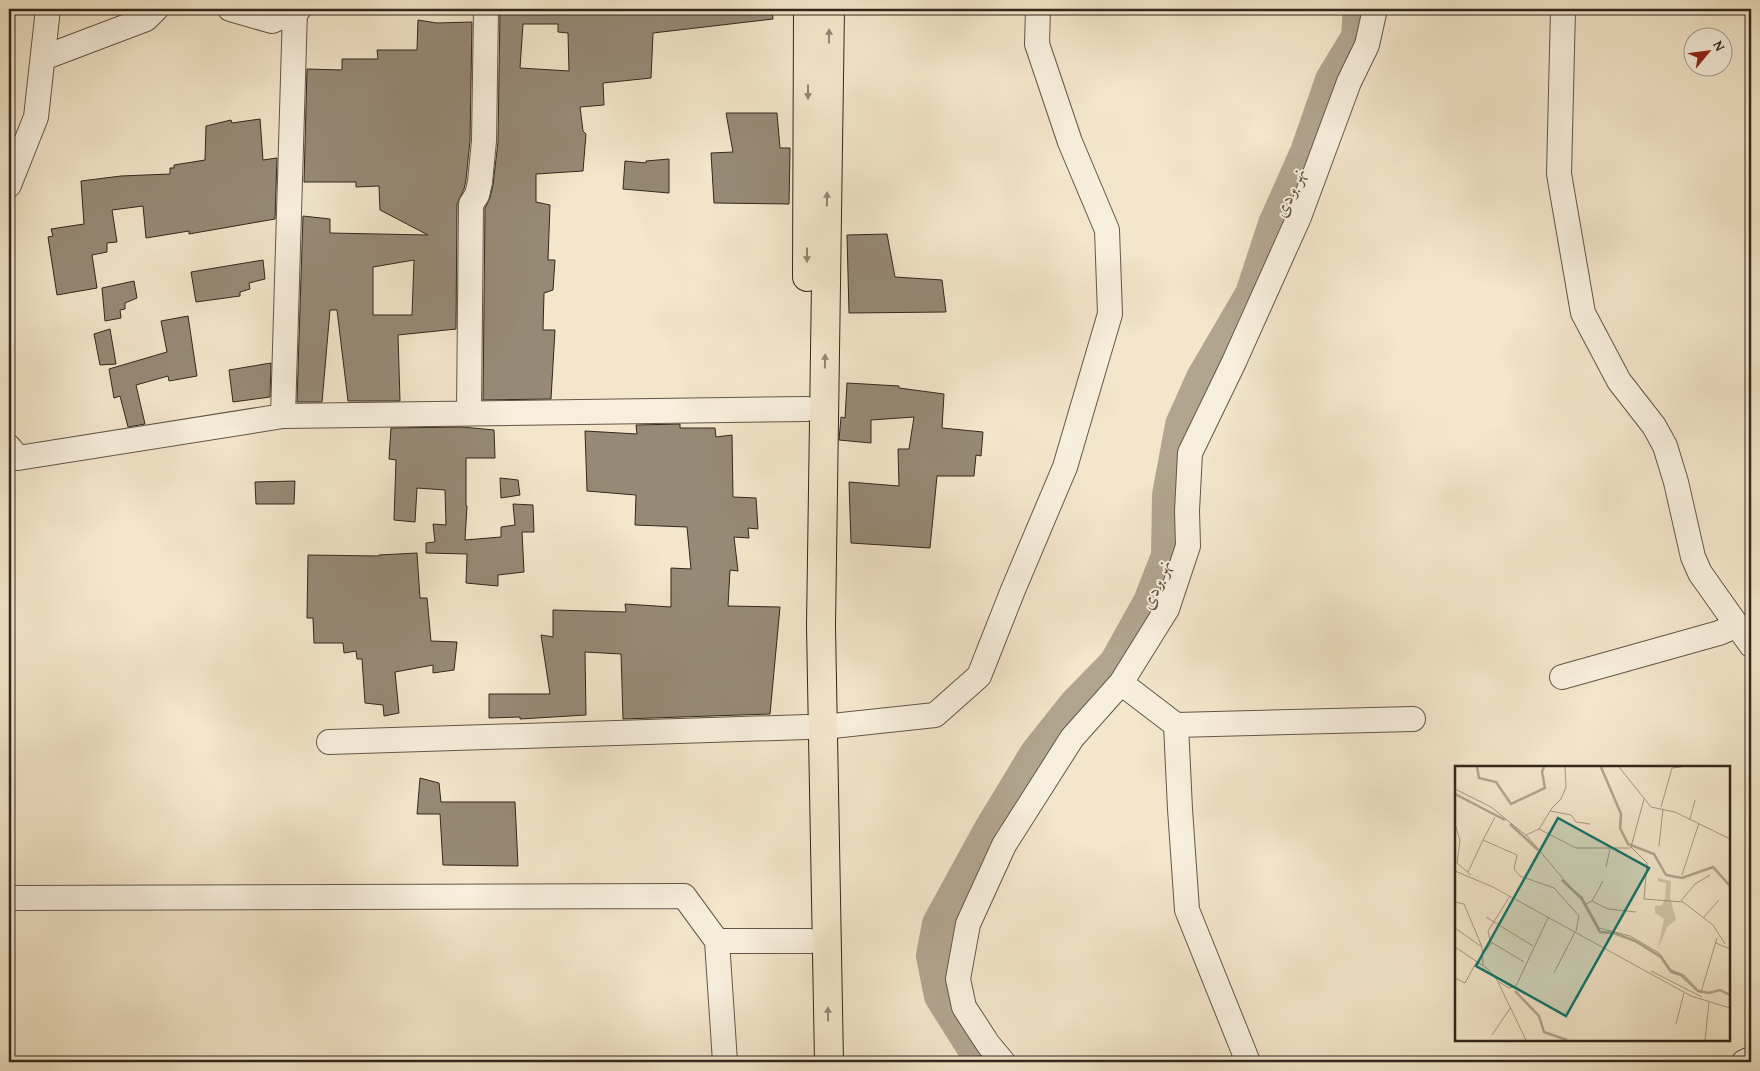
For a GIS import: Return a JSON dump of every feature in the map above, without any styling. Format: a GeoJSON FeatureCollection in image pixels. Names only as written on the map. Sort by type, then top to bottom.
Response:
{"type":"FeatureCollection","features":[{"type":"Feature","properties":{"kind":"main road"},"geometry":{"type":"LineString","coordinates":[[808,9],[807,408],[815,727],[829,1062]]}},
{"type":"Feature","properties":{"kind":"main road"},"geometry":{"type":"LineString","coordinates":[[810,1062],[810,941],[815,727],[821,626],[830,9]]}},
{"type":"Feature","properties":{"kind":"street"},"geometry":{"type":"LineString","coordinates":[[9,185],[36,116],[48,9]]}},
{"type":"Feature","properties":{"kind":"street"},"geometry":{"type":"LineString","coordinates":[[43,58],[146,19],[156,9]]}},
{"type":"Feature","properties":{"kind":"street"},"geometry":{"type":"LineString","coordinates":[[230,9],[272,21],[297,10],[283,416]]}},
{"type":"Feature","properties":{"kind":"street"},"geometry":{"type":"LineString","coordinates":[[469,412],[471,204],[477,195],[480,182],[484,141],[486,9]]}},
{"type":"Feature","properties":{"kind":"street"},"geometry":{"type":"LineString","coordinates":[[330,742],[815,727],[935,715],[979,676],[1016,582],[1065,467],[1110,314],[1108,230],[1070,142],[1038,44],[1038,9]]}},
{"type":"Feature","properties":{"kind":"street"},"geometry":{"type":"LineString","coordinates":[[1002,1062],[964,1007],[958,979],[968,924],[1004,845],[1072,738],[1121,683],[1167,609],[1188,546],[1187,511],[1190,453],[1234,362],[1299,217],[1350,82],[1367,45],[1375,9]]}},
{"type":"Feature","properties":{"kind":"street"},"geometry":{"type":"LineString","coordinates":[[1563,9],[1559,174],[1583,313],[1619,381],[1654,426],[1665,446],[1676,482],[1694,557],[1700,573],[1751,645]]}},
{"type":"Feature","properties":{"kind":"street"},"geometry":{"type":"LineString","coordinates":[[9,447],[18,458],[283,416],[807,408]]}},
{"type":"Feature","properties":{"kind":"street"},"geometry":{"type":"LineString","coordinates":[[1562,677],[1719,633],[1737,625]]}},
{"type":"Feature","properties":{"kind":"street"},"geometry":{"type":"LineString","coordinates":[[1121,683],[1176,725],[1413,719]]}},
{"type":"Feature","properties":{"kind":"street"},"geometry":{"type":"LineString","coordinates":[[1176,725],[1187,910],[1248,1062]]}},
{"type":"Feature","properties":{"kind":"street"},"geometry":{"type":"LineString","coordinates":[[9,898],[684,896],[717,942],[725,1062]]}},
{"type":"Feature","properties":{"kind":"street"},"geometry":{"type":"LineString","coordinates":[[717,942],[810,941]]}},
{"type":"Feature","properties":{"kind":"street"},"geometry":{"type":"LineString","coordinates":[[1744,1062],[1751,1059]]}},
{"type":"Feature","properties":{"kind":"building"},"geometry":{"type":"Polygon","coordinates":[[[500,9],[772,9],[773,19],[653,33],[651,78],[603,83],[604,105],[580,107],[583,131],[586,134],[583,171],[536,174],[536,202],[550,205],[548,260],[555,260],[553,290],[544,293],[543,330],[555,330],[551,399],[483,400],[485,208],[493,185],[498,142],[500,9]],[[523,24],[520,68],[569,71],[568,33],[558,32],[558,24],[523,24]]]}},
{"type":"Feature","properties":{"kind":"building"},"geometry":{"type":"Polygon","coordinates":[[[418,20],[437,23],[472,22],[470,140],[466,180],[457,204],[456,329],[398,335],[400,401],[348,401],[337,310],[330,310],[322,402],[297,402],[303,216],[330,219],[330,233],[428,235],[380,210],[379,186],[356,187],[356,182],[304,182],[307,69],[342,70],[342,59],[378,59],[377,50],[417,50],[418,20]],[[414,260],[373,267],[373,315],[412,315],[414,260]]]}},
{"type":"Feature","properties":{"kind":"building"},"geometry":{"type":"Polygon","coordinates":[[[726,113],[777,113],[780,148],[790,148],[789,204],[714,203],[711,153],[733,152],[726,113]]]}},
{"type":"Feature","properties":{"kind":"building"},"geometry":{"type":"Polygon","coordinates":[[[260,119],[263,160],[277,158],[275,219],[189,234],[189,231],[146,238],[143,206],[112,210],[117,242],[107,243],[107,252],[92,255],[97,288],[57,295],[48,237],[53,236],[51,229],[84,224],[81,181],[121,176],[170,174],[170,168],[174,168],[174,165],[205,160],[206,126],[231,120],[232,123],[260,119]]]}},
{"type":"Feature","properties":{"kind":"building"},"geometry":{"type":"Polygon","coordinates":[[[669,159],[669,193],[623,189],[625,161],[646,163],[646,161],[669,159]]]}},
{"type":"Feature","properties":{"kind":"building"},"geometry":{"type":"Polygon","coordinates":[[[887,234],[895,277],[942,280],[946,312],[849,313],[847,235],[887,234]]]}},
{"type":"Feature","properties":{"kind":"building"},"geometry":{"type":"Polygon","coordinates":[[[263,260],[265,279],[249,283],[250,289],[240,292],[240,296],[196,302],[191,272],[263,260]]]}},
{"type":"Feature","properties":{"kind":"building"},"geometry":{"type":"Polygon","coordinates":[[[134,281],[137,298],[125,303],[125,309],[120,310],[121,318],[105,321],[102,288],[134,281]]]}},
{"type":"Feature","properties":{"kind":"building"},"geometry":{"type":"Polygon","coordinates":[[[188,316],[197,376],[169,381],[168,376],[136,385],[145,424],[128,427],[120,396],[114,398],[109,369],[167,352],[161,321],[188,316]]]}},
{"type":"Feature","properties":{"kind":"building"},"geometry":{"type":"Polygon","coordinates":[[[110,329],[116,364],[100,365],[94,334],[110,329]]]}},
{"type":"Feature","properties":{"kind":"building"},"geometry":{"type":"Polygon","coordinates":[[[271,363],[270,397],[233,402],[229,370],[271,363]]]}},
{"type":"Feature","properties":{"kind":"building"},"geometry":{"type":"Polygon","coordinates":[[[847,383],[899,386],[899,388],[944,394],[942,428],[983,432],[981,456],[976,455],[974,476],[937,476],[930,548],[851,543],[849,482],[899,486],[898,449],[909,449],[914,417],[871,420],[871,443],[839,440],[841,417],[845,418],[847,383]]]}},
{"type":"Feature","properties":{"kind":"building"},"geometry":{"type":"Polygon","coordinates":[[[680,424],[680,428],[715,428],[716,437],[732,435],[733,497],[756,498],[758,529],[748,528],[749,538],[734,537],[738,571],[730,570],[728,606],[780,607],[770,714],[623,719],[621,654],[585,652],[586,715],[520,719],[520,717],[489,718],[489,694],[550,694],[541,635],[553,637],[553,610],[626,612],[625,604],[671,607],[671,568],[691,569],[687,527],[635,525],[636,495],[587,491],[585,431],[637,434],[636,425],[680,424]]]}},
{"type":"Feature","properties":{"kind":"building"},"geometry":{"type":"Polygon","coordinates":[[[462,427],[494,430],[495,458],[466,458],[467,506],[465,540],[501,537],[501,527],[515,525],[513,504],[533,505],[534,532],[522,532],[524,572],[498,575],[498,586],[466,583],[467,554],[426,553],[426,543],[435,542],[433,524],[446,525],[445,490],[417,488],[415,522],[394,520],[396,460],[389,459],[391,428],[462,427]]]}},
{"type":"Feature","properties":{"kind":"building"},"geometry":{"type":"Polygon","coordinates":[[[500,478],[518,480],[520,495],[501,498],[500,478]]]}},
{"type":"Feature","properties":{"kind":"building"},"geometry":{"type":"Polygon","coordinates":[[[295,481],[294,504],[256,504],[255,482],[295,481]]]}},
{"type":"Feature","properties":{"kind":"building"},"geometry":{"type":"Polygon","coordinates":[[[417,553],[420,598],[427,598],[431,641],[457,642],[454,670],[433,673],[433,665],[395,672],[399,713],[384,716],[383,705],[365,703],[362,659],[357,659],[356,651],[344,653],[343,643],[314,643],[313,618],[307,618],[308,555],[379,556],[417,553]]]}},
{"type":"Feature","properties":{"kind":"building"},"geometry":{"type":"Polygon","coordinates":[[[420,778],[439,783],[441,802],[515,802],[518,866],[443,865],[440,814],[417,814],[420,778]]]}},
{"type":"Feature","properties":{"kind":"waterway","name":"نهر بردى"},"geometry":{"type":"LineString","coordinates":[[986,1062],[977,1053],[941,996],[933,956],[939,924],[991,829],[1037,753],[1076,704],[1116,663],[1150,602],[1168,556],[1169,495],[1182,425],[1203,378],[1252,294],[1275,224],[1307,152],[1332,80],[1358,37],[1360,9]]}}]}
